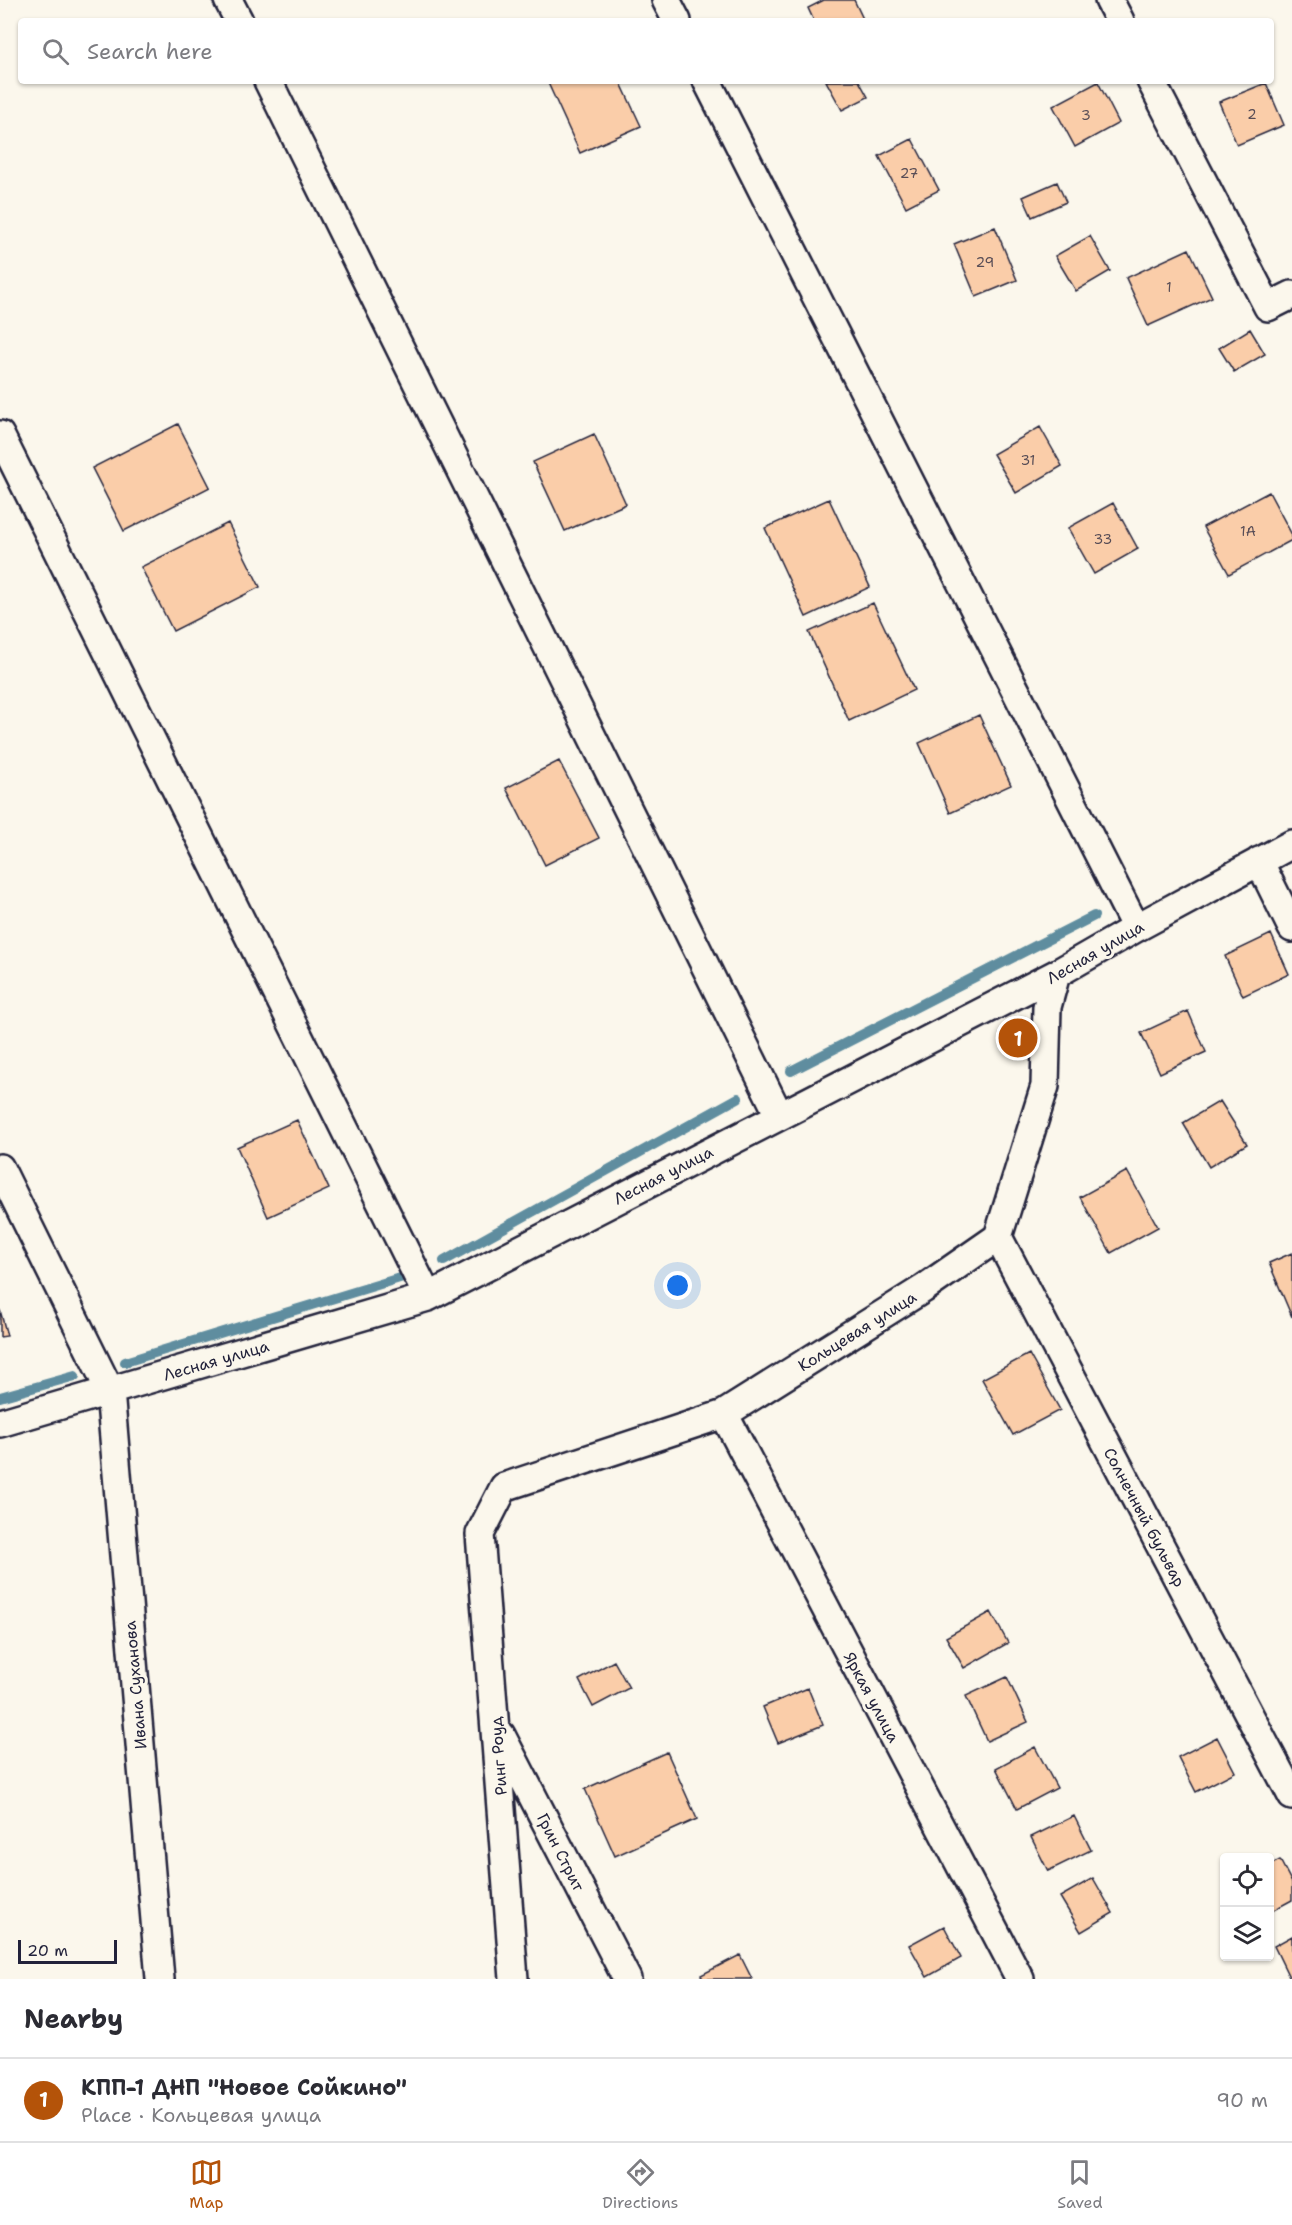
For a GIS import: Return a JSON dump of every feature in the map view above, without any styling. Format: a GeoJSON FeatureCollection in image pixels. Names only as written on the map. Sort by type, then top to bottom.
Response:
{"type":"FeatureCollection","features":[{"type":"Feature","properties":{"kind":"street"},"geometry":{"type":"LineString","coordinates":[[228,0],[237,18]]}},
{"type":"Feature","properties":{"kind":"street"},"geometry":{"type":"LineString","coordinates":[[666,0],[675,18]]}},
{"type":"Feature","properties":{"kind":"street"},"geometry":{"type":"LineString","coordinates":[[1109,0],[1118,18]]}},
{"type":"Feature","properties":{"kind":"street"},"geometry":{"type":"LineString","coordinates":[[269,84],[780,1115]]}},
{"type":"Feature","properties":{"kind":"street"},"geometry":{"type":"LineString","coordinates":[[709,84],[1136,928]]}},
{"type":"Feature","properties":{"kind":"street"},"geometry":{"type":"LineString","coordinates":[[1153,84],[1268,307],[1292,296]]}},
{"type":"Feature","properties":{"kind":"street"},"geometry":{"type":"LineString","coordinates":[[0,435],[428,1297]]}},
{"type":"Feature","properties":{"kind":"street","name":"Лесная улица"},"geometry":{"type":"LineString","coordinates":[[0,1423],[428,1297],[1056,974],[1292,844]]}},
{"type":"Feature","properties":{"kind":"street"},"geometry":{"type":"LineString","coordinates":[[1259,861],[1292,928]]}},
{"type":"Feature","properties":{"kind":"street"},"geometry":{"type":"LineString","coordinates":[[998,1237],[1045,1086],[1047,1007],[1056,974]]}},
{"type":"Feature","properties":{"kind":"street"},"geometry":{"type":"LineString","coordinates":[[0,1168],[110,1391]]}},
{"type":"Feature","properties":{"kind":"street","name":"Кольцевая улица"},"geometry":{"type":"LineString","coordinates":[[480,1534],[504,1487],[724,1414],[923,1289],[998,1237]]}},
{"type":"Feature","properties":{"kind":"street","name":"Солнечный бульвар"},"geometry":{"type":"LineString","coordinates":[[998,1237],[1292,1796]]}},
{"type":"Feature","properties":{"kind":"street","name":"Ивана Суханова"},"geometry":{"type":"LineString","coordinates":[[110,1391],[160,1979]]}},
{"type":"Feature","properties":{"kind":"street","name":"Яркая улица"},"geometry":{"type":"LineString","coordinates":[[724,1414],[1020,1979]]}},
{"type":"Feature","properties":{"kind":"street","name":"Ринг Роуд"},"geometry":{"type":"LineString","coordinates":[[480,1534],[514,1979]]}},
{"type":"Feature","properties":{"kind":"street","name":"Грин Стрит"},"geometry":{"type":"LineString","coordinates":[[496,1725],[627,1979]]}},
{"type":"Feature","properties":{"kind":"building"},"geometry":{"type":"Polygon","coordinates":[[[824,0],[854,0],[863,18],[813,18],[808,8],[824,0]]]}},
{"type":"Feature","properties":{"kind":"building"},"geometry":{"type":"Polygon","coordinates":[[[548,84],[621,84],[641,126],[580,153],[548,84]]]}},
{"type":"Feature","properties":{"kind":"building"},"geometry":{"type":"Polygon","coordinates":[[[828,84],[861,84],[868,97],[842,110],[828,84]]]}},
{"type":"Feature","properties":{"kind":"building"},"geometry":{"type":"Polygon","coordinates":[[[1094,84],[1099,84],[1119,123],[1075,147],[1053,106],[1094,84]]]}},
{"type":"Feature","properties":{"kind":"building"},"geometry":{"type":"Polygon","coordinates":[[[1266,84],[1284,125],[1237,145],[1219,102],[1266,84]]]}},
{"type":"Feature","properties":{"kind":"building"},"geometry":{"type":"Polygon","coordinates":[[[912,139],[939,190],[906,207],[879,156],[912,139]]]}},
{"type":"Feature","properties":{"kind":"building"},"geometry":{"type":"Polygon","coordinates":[[[1057,182],[1066,202],[1032,217],[1023,197],[1057,182]]]}},
{"type":"Feature","properties":{"kind":"building"},"geometry":{"type":"Polygon","coordinates":[[[995,227],[1017,280],[976,297],[954,244],[995,227]]]}},
{"type":"Feature","properties":{"kind":"building"},"geometry":{"type":"Polygon","coordinates":[[[1090,236],[1110,271],[1076,291],[1055,256],[1090,236]]]}},
{"type":"Feature","properties":{"kind":"building"},"geometry":{"type":"Polygon","coordinates":[[[1189,249],[1212,297],[1148,326],[1126,278],[1189,249]]]}},
{"type":"Feature","properties":{"kind":"building"},"geometry":{"type":"Polygon","coordinates":[[[1250,329],[1265,354],[1234,372],[1219,348],[1250,329]]]}},
{"type":"Feature","properties":{"kind":"building"},"geometry":{"type":"Polygon","coordinates":[[[178,424],[210,487],[124,531],[92,468],[178,424]]]}},
{"type":"Feature","properties":{"kind":"building"},"geometry":{"type":"Polygon","coordinates":[[[1040,427],[1062,466],[1016,493],[993,454],[1040,427]]]}},
{"type":"Feature","properties":{"kind":"building"},"geometry":{"type":"Polygon","coordinates":[[[594,434],[626,504],[565,531],[533,462],[594,434]]]}},
{"type":"Feature","properties":{"kind":"building"},"geometry":{"type":"Polygon","coordinates":[[[1269,492],[1292,535],[1292,540],[1229,574],[1203,527],[1269,492]]]}},
{"type":"Feature","properties":{"kind":"building"},"geometry":{"type":"Polygon","coordinates":[[[829,499],[870,587],[806,617],[765,528],[829,499]]]}},
{"type":"Feature","properties":{"kind":"building"},"geometry":{"type":"Polygon","coordinates":[[[1113,503],[1138,549],[1094,574],[1068,528],[1113,503]]]}},
{"type":"Feature","properties":{"kind":"building"},"geometry":{"type":"Polygon","coordinates":[[[228,523],[260,587],[173,631],[141,567],[228,523]]]}},
{"type":"Feature","properties":{"kind":"building"},"geometry":{"type":"Polygon","coordinates":[[[873,603],[914,690],[849,721],[809,632],[873,603]]]}},
{"type":"Feature","properties":{"kind":"building"},"geometry":{"type":"Polygon","coordinates":[[[979,715],[1011,785],[950,813],[919,743],[979,715]]]}},
{"type":"Feature","properties":{"kind":"building"},"geometry":{"type":"Polygon","coordinates":[[[559,761],[599,838],[545,865],[506,788],[559,761]]]}},
{"type":"Feature","properties":{"kind":"building"},"geometry":{"type":"Polygon","coordinates":[[[1271,934],[1289,974],[1243,996],[1225,956],[1271,934]]]}},
{"type":"Feature","properties":{"kind":"building"},"geometry":{"type":"Polygon","coordinates":[[[1188,1011],[1206,1052],[1160,1073],[1141,1033],[1188,1011]]]}},
{"type":"Feature","properties":{"kind":"building"},"geometry":{"type":"Polygon","coordinates":[[[1028,1023],[1036,1041],[1008,1053],[1000,1035],[1028,1023]]]}},
{"type":"Feature","properties":{"kind":"building"},"geometry":{"type":"Polygon","coordinates":[[[1220,1101],[1247,1144],[1209,1167],[1183,1123],[1220,1101]]]}},
{"type":"Feature","properties":{"kind":"building"},"geometry":{"type":"Polygon","coordinates":[[[297,1120],[329,1189],[268,1217],[237,1147],[297,1120]]]}},
{"type":"Feature","properties":{"kind":"building"},"geometry":{"type":"Polygon","coordinates":[[[1127,1171],[1158,1227],[1111,1253],[1080,1197],[1127,1171]]]}},
{"type":"Feature","properties":{"kind":"building"},"geometry":{"type":"Polygon","coordinates":[[[1292,1253],[1292,1317],[1269,1263],[1292,1253]]]}},
{"type":"Feature","properties":{"kind":"building"},"geometry":{"type":"Polygon","coordinates":[[[0,1310],[7,1336],[0,1337],[0,1310]]]}},
{"type":"Feature","properties":{"kind":"building"},"geometry":{"type":"Polygon","coordinates":[[[1029,1354],[1060,1410],[1013,1435],[982,1379],[1029,1354]]]}},
{"type":"Feature","properties":{"kind":"building"},"geometry":{"type":"Polygon","coordinates":[[[991,1612],[1008,1643],[964,1668],[946,1637],[991,1612]]]}},
{"type":"Feature","properties":{"kind":"building"},"geometry":{"type":"Polygon","coordinates":[[[614,1661],[629,1688],[593,1707],[579,1680],[614,1661]]]}},
{"type":"Feature","properties":{"kind":"building"},"geometry":{"type":"Polygon","coordinates":[[[1007,1677],[1028,1722],[987,1741],[966,1696],[1007,1677]]]}},
{"type":"Feature","properties":{"kind":"building"},"geometry":{"type":"Polygon","coordinates":[[[808,1688],[823,1725],[778,1743],[763,1707],[808,1688]]]}},
{"type":"Feature","properties":{"kind":"building"},"geometry":{"type":"Polygon","coordinates":[[[1217,1737],[1235,1772],[1196,1792],[1178,1757],[1217,1737]]]}},
{"type":"Feature","properties":{"kind":"building"},"geometry":{"type":"Polygon","coordinates":[[[1035,1747],[1057,1788],[1017,1809],[996,1768],[1035,1747]]]}},
{"type":"Feature","properties":{"kind":"building"},"geometry":{"type":"Polygon","coordinates":[[[667,1752],[697,1819],[615,1856],[585,1789],[667,1752]]]}},
{"type":"Feature","properties":{"kind":"building"},"geometry":{"type":"Polygon","coordinates":[[[1074,1816],[1091,1850],[1048,1871],[1031,1837],[1074,1816]]]}},
{"type":"Feature","properties":{"kind":"building"},"geometry":{"type":"Polygon","coordinates":[[[1280,1860],[1292,1883],[1292,1900],[1274,1910],[1274,1907],[1274,1863],[1280,1860]]]}},
{"type":"Feature","properties":{"kind":"building"},"geometry":{"type":"Polygon","coordinates":[[[1093,1878],[1113,1913],[1081,1932],[1060,1897],[1093,1878]]]}},
{"type":"Feature","properties":{"kind":"building"},"geometry":{"type":"Polygon","coordinates":[[[944,1926],[961,1958],[927,1977],[909,1945],[944,1926]]]}},
{"type":"Feature","properties":{"kind":"building"},"geometry":{"type":"Polygon","coordinates":[[[1292,1936],[1292,1979],[1290,1979],[1274,1946],[1292,1936]]]}},
{"type":"Feature","properties":{"kind":"building"},"geometry":{"type":"Polygon","coordinates":[[[740,1955],[752,1979],[703,1979],[701,1975],[740,1955]]]}},
{"type":"Feature","properties":{"kind":"waterway"},"geometry":{"type":"LineString","coordinates":[[791,1071],[1094,916]]}},
{"type":"Feature","properties":{"kind":"waterway"},"geometry":{"type":"LineString","coordinates":[[444,1261],[738,1098]]}},
{"type":"Feature","properties":{"kind":"waterway"},"geometry":{"type":"LineString","coordinates":[[125,1362],[403,1277]]}},
{"type":"Feature","properties":{"kind":"waterway"},"geometry":{"type":"LineString","coordinates":[[0,1397],[75,1376]]}},
{"type":"Feature","properties":{"kind":"place","name":"КПП-1 ДНП \"Новое Сойкино\""},"geometry":{"type":"Point","coordinates":[1018,1038]}}]}
